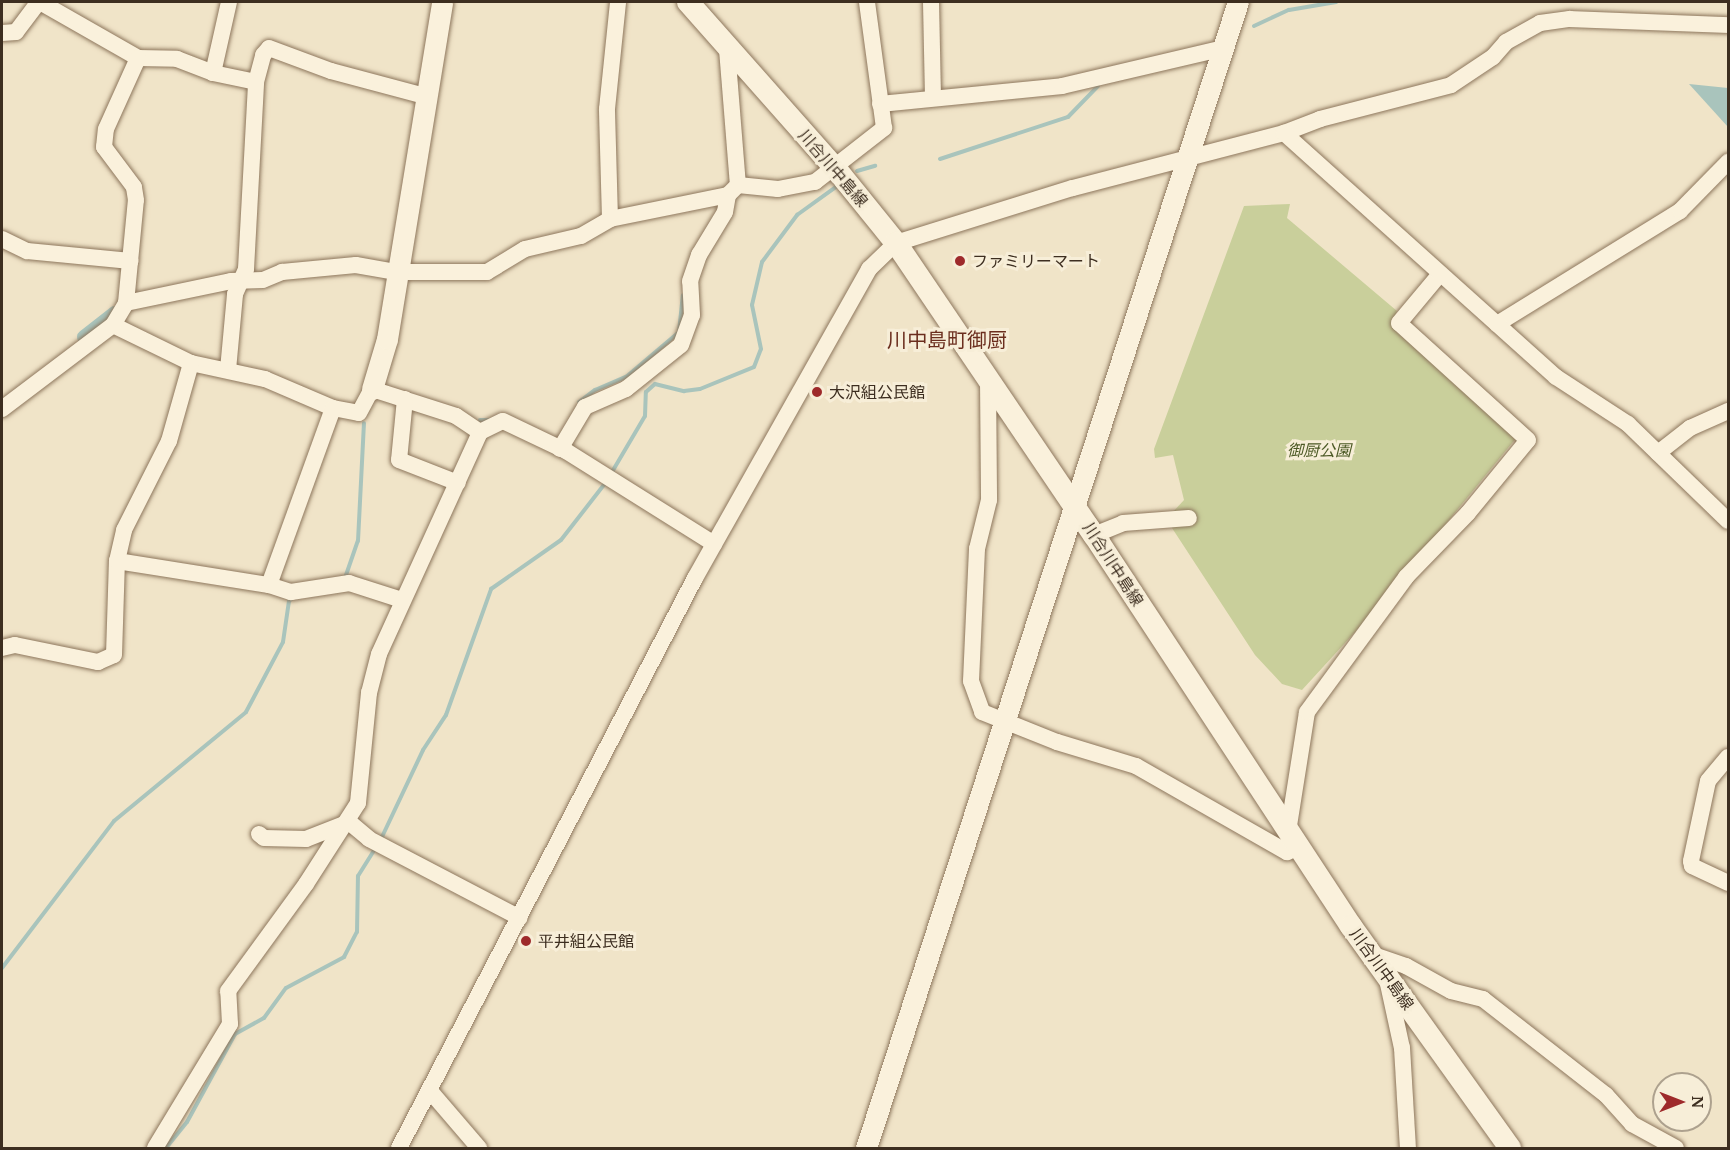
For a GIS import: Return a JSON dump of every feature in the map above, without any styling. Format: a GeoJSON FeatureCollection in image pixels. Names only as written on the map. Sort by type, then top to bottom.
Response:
{"type":"FeatureCollection","features":[{"type":"Feature","properties":{"kind":"main road","name":"川合川中島線"},"geometry":{"type":"LineString","coordinates":[[688,2],[727,49],[836,169],[896,243],[1094,534],[1371,954],[1510,1149]]}},
{"type":"Feature","properties":{"kind":"street"},"geometry":{"type":"LineString","coordinates":[[2,33],[16,32],[39,2],[138,58],[177,58],[213,73],[256,82]]}},
{"type":"Feature","properties":{"kind":"street"},"geometry":{"type":"LineString","coordinates":[[213,73],[229,2]]}},
{"type":"Feature","properties":{"kind":"street"},"geometry":{"type":"LineString","coordinates":[[112,325],[191,363],[265,379],[333,408],[359,413],[372,389],[387,339],[396,272],[442,2]]}},
{"type":"Feature","properties":{"kind":"street"},"geometry":{"type":"LineString","coordinates":[[610,219],[607,109],[618,2]]}},
{"type":"Feature","properties":{"kind":"street"},"geometry":{"type":"LineString","coordinates":[[126,303],[263,280],[282,272],[356,265],[396,272],[487,272],[525,249],[581,236],[610,219],[733,190],[798,188],[836,169],[884,128],[867,2]]}},
{"type":"Feature","properties":{"kind":"street"},"geometry":{"type":"LineString","coordinates":[[931,2],[933,96]]}},
{"type":"Feature","properties":{"kind":"street"},"geometry":{"type":"LineString","coordinates":[[866,1149],[1238,2]]}},
{"type":"Feature","properties":{"kind":"street"},"geometry":{"type":"LineString","coordinates":[[399,1149],[431,1092],[714,544],[869,270],[896,243],[1073,188],[1186,161],[1284,133],[1320,119],[1451,85],[1479,67],[1506,42],[1540,23],[1570,19],[1728,25]]}},
{"type":"Feature","properties":{"kind":"street"},"geometry":{"type":"LineString","coordinates":[[228,370],[235,294],[242,282],[253,183],[256,82],[268,48],[331,71],[425,96]]}},
{"type":"Feature","properties":{"kind":"street"},"geometry":{"type":"LineString","coordinates":[[880,104],[933,96],[1062,86],[1224,48]]}},
{"type":"Feature","properties":{"kind":"street"},"geometry":{"type":"LineString","coordinates":[[560,449],[585,407],[626,389],[681,345],[692,315],[690,281],[699,255],[724,212],[733,190],[727,49]]}},
{"type":"Feature","properties":{"kind":"street"},"geometry":{"type":"LineString","coordinates":[[2,410],[112,325],[126,303],[131,261],[134,187],[104,147],[106,129],[138,58]]}},
{"type":"Feature","properties":{"kind":"street"},"geometry":{"type":"LineString","coordinates":[[1284,133],[1556,377],[1628,424],[1728,521]]}},
{"type":"Feature","properties":{"kind":"street"},"geometry":{"type":"LineString","coordinates":[[1497,324],[1680,211],[1728,162]]}},
{"type":"Feature","properties":{"kind":"street"},"geometry":{"type":"LineString","coordinates":[[2,239],[27,251],[131,261]]}},
{"type":"Feature","properties":{"kind":"street"},"geometry":{"type":"LineString","coordinates":[[988,380],[989,500],[977,549],[971,681],[982,712],[1005,722],[1136,766],[1287,852],[1294,840],[1307,712],[1406,577],[1468,513],[1528,440],[1399,323],[1440,274]]}},
{"type":"Feature","properties":{"kind":"street"},"geometry":{"type":"LineString","coordinates":[[2,648],[15,645],[98,662],[114,655],[117,561],[124,530],[169,441],[191,363]]}},
{"type":"Feature","properties":{"kind":"street"},"geometry":{"type":"LineString","coordinates":[[372,389],[456,416],[480,432]]}},
{"type":"Feature","properties":{"kind":"street"},"geometry":{"type":"LineString","coordinates":[[405,399],[399,460],[458,483]]}},
{"type":"Feature","properties":{"kind":"street"},"geometry":{"type":"LineString","coordinates":[[269,585],[333,408]]}},
{"type":"Feature","properties":{"kind":"street"},"geometry":{"type":"LineString","coordinates":[[1658,453],[1690,428],[1728,411]]}},
{"type":"Feature","properties":{"kind":"street"},"geometry":{"type":"LineString","coordinates":[[155,1149],[230,1024],[228,991],[349,822],[358,803],[364,777],[369,693],[379,654],[480,432],[503,421],[560,449],[714,544]]}},
{"type":"Feature","properties":{"kind":"street"},"geometry":{"type":"LineString","coordinates":[[1094,534],[1123,523],[1189,518]]}},
{"type":"Feature","properties":{"kind":"street"},"geometry":{"type":"LineString","coordinates":[[117,561],[301,592],[350,583],[402,600]]}},
{"type":"Feature","properties":{"kind":"street"},"geometry":{"type":"LineString","coordinates":[[1728,758],[1708,782],[1691,861],[1692,866],[1728,882]]}},
{"type":"Feature","properties":{"kind":"street"},"geometry":{"type":"LineString","coordinates":[[349,822],[369,840],[520,918]]}},
{"type":"Feature","properties":{"kind":"street"},"geometry":{"type":"LineString","coordinates":[[259,834],[264,838],[306,839],[349,822]]}},
{"type":"Feature","properties":{"kind":"street"},"geometry":{"type":"LineString","coordinates":[[1371,954],[1406,966],[1451,991],[1483,999],[1606,1095],[1632,1124],[1676,1149]]}},
{"type":"Feature","properties":{"kind":"street"},"geometry":{"type":"LineString","coordinates":[[1386,974],[1402,1048],[1408,1149]]}},
{"type":"Feature","properties":{"kind":"street"},"geometry":{"type":"LineString","coordinates":[[431,1092],[479,1149]]}},
{"type":"Feature","properties":{"kind":"green space","name":"御厨公園"},"geometry":{"type":"Polygon","coordinates":[[[1290,204],[1287,218],[1397,311],[1392,324],[1517,437],[1377,608],[1302,690],[1282,684],[1255,655],[1172,528],[1171,514],[1184,500],[1173,455],[1155,458],[1154,449],[1244,206],[1290,204]]]}},
{"type":"Feature","properties":{"kind":"water"},"geometry":{"type":"Polygon","coordinates":[[[1689,84],[1728,88],[1728,127],[1689,84]]]}},
{"type":"Feature","properties":{"kind":"waterway"},"geometry":{"type":"LineString","coordinates":[[1254,26],[1289,10],[1336,2]]}},
{"type":"Feature","properties":{"kind":"waterway"},"geometry":{"type":"LineString","coordinates":[[940,159],[1068,117],[1098,86]]}},
{"type":"Feature","properties":{"kind":"waterway"},"geometry":{"type":"LineString","coordinates":[[857,171],[875,166]]}},
{"type":"Feature","properties":{"kind":"waterway"},"geometry":{"type":"LineString","coordinates":[[612,472],[645,416],[646,392],[655,384],[684,391],[700,389],[754,367],[761,349],[752,305],[762,262],[797,215],[837,186]]}},
{"type":"Feature","properties":{"kind":"waterway"},"geometry":{"type":"LineString","coordinates":[[579,402],[595,390],[626,377],[679,332],[683,295]]}},
{"type":"Feature","properties":{"kind":"waterway"},"geometry":{"type":"LineString","coordinates":[[84,337],[115,313]]}},
{"type":"Feature","properties":{"kind":"waterway"},"geometry":{"type":"LineString","coordinates":[[480,420],[489,420]]}},
{"type":"Feature","properties":{"kind":"waterway"},"geometry":{"type":"LineString","coordinates":[[345,578],[358,541],[364,423]]}},
{"type":"Feature","properties":{"kind":"waterway"},"geometry":{"type":"LineString","coordinates":[[381,839],[423,750],[446,715],[491,589],[561,540],[607,481]]}},
{"type":"Feature","properties":{"kind":"waterway"},"geometry":{"type":"LineString","coordinates":[[2,968],[114,821],[246,712],[283,642],[289,601],[294,596]]}},
{"type":"Feature","properties":{"kind":"waterway"},"geometry":{"type":"LineString","coordinates":[[166,1148],[187,1122],[235,1034],[264,1018],[286,988],[344,957],[357,932],[358,876],[374,850]]}},
{"type":"Feature","properties":{"kind":"place","name":"ファミリーマート"},"geometry":{"type":"Point","coordinates":[960,261]}},
{"type":"Feature","properties":{"kind":"place","name":"大沢組公民館"},"geometry":{"type":"Point","coordinates":[817,392]}},
{"type":"Feature","properties":{"kind":"place","name":"平井組公民館"},"geometry":{"type":"Point","coordinates":[526,941]}},
{"type":"Feature","properties":{"kind":"district","name":"川中島町御厨"},"geometry":{"type":"Point","coordinates":[947,339]}}]}
